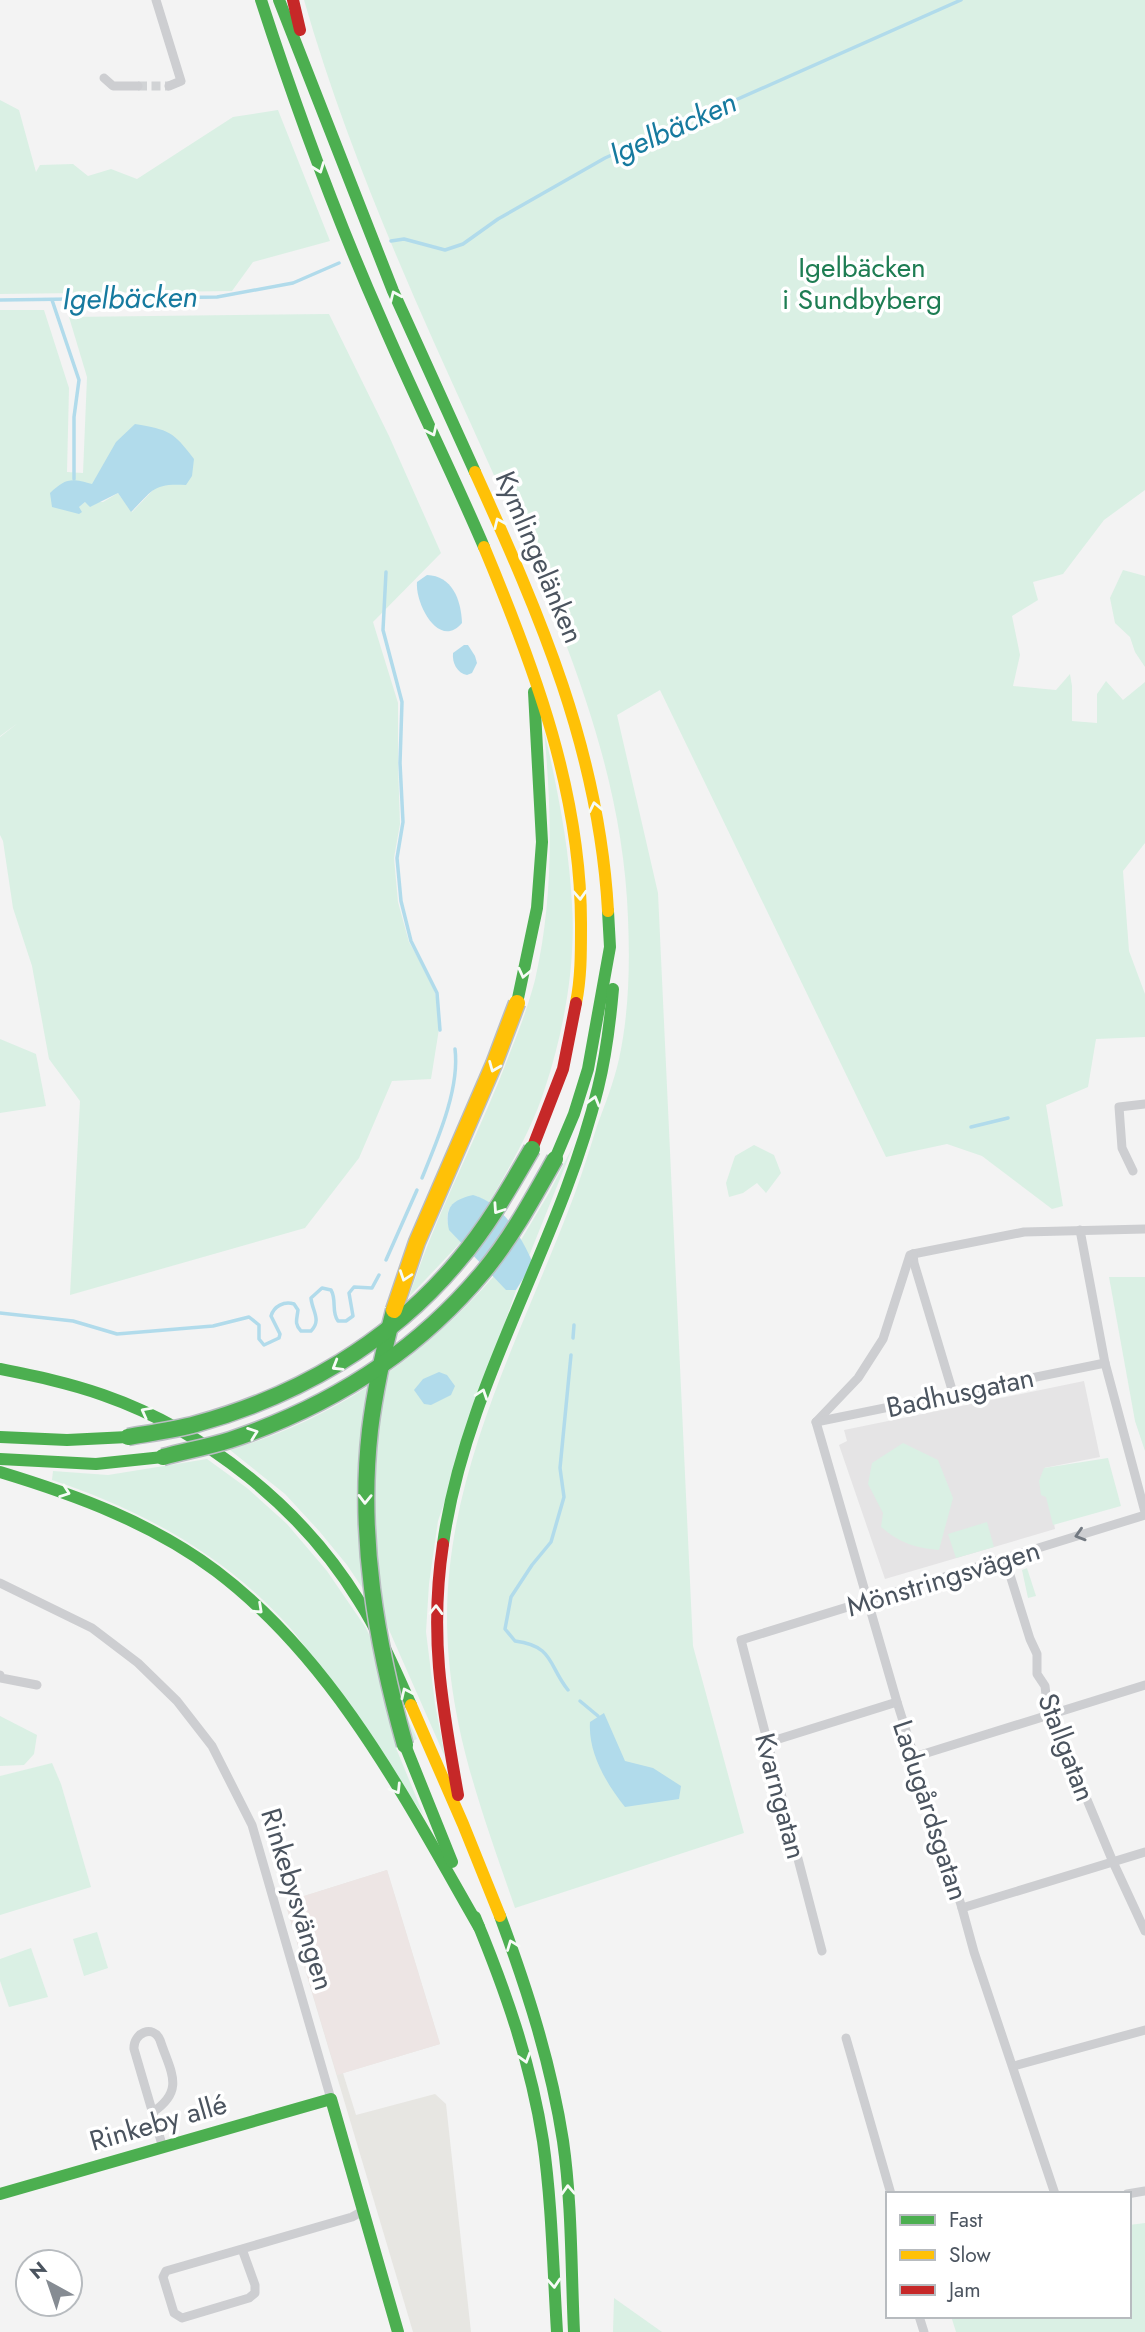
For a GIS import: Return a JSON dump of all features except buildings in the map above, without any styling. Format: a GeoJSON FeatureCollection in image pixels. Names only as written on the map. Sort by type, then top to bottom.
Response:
{"type":"FeatureCollection","features":[{"type":"Feature","properties":{"kind":"main road"},"geometry":{"type":"LineString","coordinates":[[252,0],[289,87]]}},
{"type":"Feature","properties":{"kind":"main road","name":"Kymlingelänken"},"geometry":{"type":"LineString","coordinates":[[0,1437],[67,1440],[128,1437],[190,1426],[238,1412],[292,1390],[354,1356],[415,1307],[460,1261],[501,1206],[532,1149],[563,1068],[570,1038],[579,984],[582,915],[576,851],[561,764],[531,661],[483,542],[350,247],[295,104],[261,0]]}},
{"type":"Feature","properties":{"kind":"main road","name":"Kymlingelänken"},"geometry":{"type":"LineString","coordinates":[[0,1459],[96,1464],[163,1457],[237,1439],[336,1396],[393,1360],[453,1308],[495,1258],[521,1221],[555,1159],[574,1114],[588,1069],[610,947],[606,874],[597,814],[571,706],[528,591],[366,227],[279,0]]}},
{"type":"Feature","properties":{"kind":"main road"},"geometry":{"type":"LineString","coordinates":[[293,0],[316,94]]}},
{"type":"Feature","properties":{"kind":"main road"},"geometry":{"type":"LineString","coordinates":[[531,661],[542,842],[537,908],[517,1003],[492,1072],[404,1276],[385,1338],[373,1407],[365,1508],[369,1577],[385,1679],[405,1745],[479,1927],[527,2066],[538,2116],[548,2187],[557,2331]]}},
{"type":"Feature","properties":{"kind":"main road"},"geometry":{"type":"LineString","coordinates":[[463,1823],[441,1704],[436,1639],[439,1566],[451,1494],[485,1386],[573,1166],[600,1083],[613,1006],[610,947]]}},
{"type":"Feature","properties":{"kind":"main road"},"geometry":{"type":"LineString","coordinates":[[0,1369],[56,1380],[132,1405],[226,1458],[286,1511],[326,1555],[382,1641],[463,1823],[516,1954],[548,2059],[566,2170],[574,2332]]}},
{"type":"Feature","properties":{"kind":"main road"},"geometry":{"type":"LineString","coordinates":[[0,1472],[89,1501],[162,1537],[217,1572],[274,1624],[313,1667],[345,1710],[417,1821],[479,1927]]}},
{"type":"Feature","properties":{"kind":"main road","name":"Rinkeby allé"},"geometry":{"type":"LineString","coordinates":[[0,2194],[331,2099]]}},
{"type":"Feature","properties":{"kind":"main road","name":"Rinkebysvängen"},"geometry":{"type":"LineString","coordinates":[[331,2099],[398,2332]]}},
{"type":"Feature","properties":{"kind":"street"},"geometry":{"type":"LineString","coordinates":[[156,0],[181,81],[169,86]]}},
{"type":"Feature","properties":{"kind":"street"},"geometry":{"type":"LineString","coordinates":[[104,78],[113,86],[138,86]]}},
{"type":"Feature","properties":{"kind":"street"},"geometry":{"type":"LineString","coordinates":[[1133,1171],[1122,1148],[1119,1107],[1145,1104]]}},
{"type":"Feature","properties":{"kind":"street"},"geometry":{"type":"LineString","coordinates":[[1080,1230],[1105,1363],[1145,1513]]}},
{"type":"Feature","properties":{"kind":"street"},"geometry":{"type":"LineString","coordinates":[[816,1423],[858,1378],[883,1339],[910,1255],[1024,1232],[1145,1230]]}},
{"type":"Feature","properties":{"kind":"street"},"geometry":{"type":"LineString","coordinates":[[913,1254],[953,1393]]}},
{"type":"Feature","properties":{"kind":"street","name":"Badhusgatan"},"geometry":{"type":"LineString","coordinates":[[816,1423],[1105,1363]]}},
{"type":"Feature","properties":{"kind":"street","name":"Ladugårdsgatan"},"geometry":{"type":"LineString","coordinates":[[816,1423],[867,1602],[974,1952],[1054,2192]]}},
{"type":"Feature","properties":{"kind":"street","name":"Mönstringsvägen"},"geometry":{"type":"LineString","coordinates":[[741,1640],[1145,1513]]}},
{"type":"Feature","properties":{"kind":"street","name":"Stallgatan"},"geometry":{"type":"LineString","coordinates":[[1005,1559],[1037,1654],[1037,1674],[1045,1686],[1047,1704],[1145,1931]]}},
{"type":"Feature","properties":{"kind":"street","name":"Rinkebysvängen"},"geometry":{"type":"LineString","coordinates":[[0,1583],[92,1628],[138,1663],[177,1700],[212,1746],[252,1825],[331,2099]]}},
{"type":"Feature","properties":{"kind":"street","name":"Kvarngatan"},"geometry":{"type":"LineString","coordinates":[[741,1640],[822,1951]]}},
{"type":"Feature","properties":{"kind":"street"},"geometry":{"type":"LineString","coordinates":[[0,1675],[1,1678],[37,1685]]}},
{"type":"Feature","properties":{"kind":"street"},"geometry":{"type":"LineString","coordinates":[[914,1757],[1145,1685]]}},
{"type":"Feature","properties":{"kind":"street"},"geometry":{"type":"LineString","coordinates":[[766,1743],[897,1702]]}},
{"type":"Feature","properties":{"kind":"street"},"geometry":{"type":"LineString","coordinates":[[962,1908],[1145,1852]]}},
{"type":"Feature","properties":{"kind":"street"},"geometry":{"type":"LineString","coordinates":[[1014,2066],[1145,2030]]}},
{"type":"Feature","properties":{"kind":"street"},"geometry":{"type":"LineString","coordinates":[[153,2112],[170,2099],[174,2085],[160,2040],[153,2031],[145,2032],[134,2042],[153,2112],[163,2148]]}},
{"type":"Feature","properties":{"kind":"street"},"geometry":{"type":"LineString","coordinates":[[846,2038],[890,2192]]}},
{"type":"Feature","properties":{"kind":"street"},"geometry":{"type":"LineString","coordinates":[[242,2249],[255,2285],[255,2293],[249,2298],[182,2318],[174,2312],[163,2277],[166,2271],[352,2217],[363,2211]]}},
{"type":"Feature","properties":{"kind":"shaded area"},"geometry":{"type":"Polygon","coordinates":[[[1084,1381],[1100,1457],[1044,1468],[1055,1529],[885,1579],[839,1445],[847,1441],[844,1430],[1084,1381]]]}},
{"type":"Feature","properties":{"kind":"shaded area"},"geometry":{"type":"Polygon","coordinates":[[[387,1870],[440,2044],[343,2073],[356,2115],[435,2094],[446,2104],[471,2332],[413,2332],[285,1902],[387,1870]]]}},
{"type":"Feature","properties":{"kind":"shaded area"},"geometry":{"type":"Polygon","coordinates":[[[387,1870],[440,2044],[337,2075],[285,1902],[387,1870]]]}},
{"type":"Feature","properties":{"kind":"green space","name":"Igelbäcken i Sundbyberg"},"geometry":{"type":"Polygon","coordinates":[[[304,0],[1145,0],[1145,490],[1104,520],[1063,574],[1033,582],[1038,600],[1012,616],[1020,655],[1013,686],[1056,690],[1070,674],[1072,721],[1097,723],[1097,694],[1106,681],[1123,700],[1145,682],[1145,843],[1123,871],[1129,951],[1145,994],[1145,1037],[1096,1039],[1088,1087],[1046,1105],[1063,1206],[1052,1209],[982,1156],[947,1144],[886,1157],[660,690],[617,715],[658,893],[693,1646],[744,1833],[515,1908],[468,1764],[453,1692],[447,1615],[451,1559],[460,1505],[474,1452],[512,1347],[575,1193],[617,1068],[625,1024],[629,971],[628,918],[622,853],[611,789],[573,663],[523,541],[379,214],[339,108],[304,0]]]}},
{"type":"Feature","properties":{"kind":"green space"},"geometry":{"type":"Polygon","coordinates":[[[0,100],[19,110],[36,172],[40,165],[73,164],[88,176],[111,169],[137,179],[233,117],[278,110],[330,241],[253,262],[232,291],[0,294],[0,100]]]}},
{"type":"Feature","properties":{"kind":"green space"},"geometry":{"type":"Polygon","coordinates":[[[0,310],[44,310],[69,388],[67,472],[83,473],[87,377],[69,317],[329,314],[389,436],[441,553],[373,622],[398,703],[400,824],[394,858],[398,902],[409,942],[435,993],[439,1029],[431,1079],[392,1081],[359,1158],[305,1228],[70,1295],[80,1101],[49,1059],[32,966],[13,908],[0,835],[0,737],[18,723],[0,736],[0,310]],[[103,466],[79,507],[85,502],[103,502],[118,493],[132,512],[155,488],[165,483],[103,466]]]}},
{"type":"Feature","properties":{"kind":"green space"},"geometry":{"type":"Polygon","coordinates":[[[1123,570],[1145,576],[1145,667],[1135,652],[1130,637],[1115,623],[1110,598],[1123,570]]]}},
{"type":"Feature","properties":{"kind":"green space"},"geometry":{"type":"Polygon","coordinates":[[[544,730],[562,816],[572,904],[570,974],[558,1044],[534,1118],[489,1203],[477,1196],[449,1209],[448,1223],[461,1242],[409,1297],[432,1234],[499,1081],[535,980],[546,918],[550,855],[544,730]]]}},
{"type":"Feature","properties":{"kind":"green space"},"geometry":{"type":"Polygon","coordinates":[[[0,1039],[36,1054],[46,1106],[0,1113],[0,1039]]]}},
{"type":"Feature","properties":{"kind":"green space"},"geometry":{"type":"Polygon","coordinates":[[[574,1144],[529,1256],[521,1240],[574,1144]]]}},
{"type":"Feature","properties":{"kind":"green space"},"geometry":{"type":"Polygon","coordinates":[[[754,1145],[774,1155],[781,1173],[766,1193],[757,1183],[743,1193],[729,1197],[726,1183],[735,1156],[754,1145]]]}},
{"type":"Feature","properties":{"kind":"green space"},"geometry":{"type":"Polygon","coordinates":[[[494,1276],[506,1289],[516,1290],[438,1521],[429,1584],[426,1632],[445,1757],[386,1623],[347,1565],[285,1494],[230,1450],[305,1421],[374,1382],[407,1359],[437,1333],[494,1276]]]}},
{"type":"Feature","properties":{"kind":"green space"},"geometry":{"type":"Polygon","coordinates":[[[1109,1277],[1145,1277],[1145,1451],[1135,1421],[1109,1277]]]}},
{"type":"Feature","properties":{"kind":"green space"},"geometry":{"type":"Polygon","coordinates":[[[903,1443],[938,1460],[953,1498],[939,1550],[908,1544],[881,1527],[883,1513],[868,1484],[872,1463],[903,1443]]]}},
{"type":"Feature","properties":{"kind":"green space"},"geometry":{"type":"Polygon","coordinates":[[[1108,1458],[1121,1506],[1053,1525],[1046,1497],[1041,1495],[1039,1481],[1044,1468],[1108,1458]]]}},
{"type":"Feature","properties":{"kind":"green space"},"geometry":{"type":"Polygon","coordinates":[[[207,1459],[247,1488],[287,1524],[327,1571],[366,1628],[417,1739],[396,1748],[424,1816],[304,1645],[267,1604],[212,1558],[151,1521],[52,1480],[53,1471],[108,1475],[207,1459]]]}},
{"type":"Feature","properties":{"kind":"green space"},"geometry":{"type":"Polygon","coordinates":[[[987,1522],[994,1547],[956,1558],[948,1534],[987,1522]]]}},
{"type":"Feature","properties":{"kind":"green space"},"geometry":{"type":"Polygon","coordinates":[[[1027,1568],[1036,1596],[1028,1598],[1022,1570],[1027,1568]]]}},
{"type":"Feature","properties":{"kind":"green space"},"geometry":{"type":"Polygon","coordinates":[[[0,1716],[37,1735],[34,1754],[24,1765],[0,1766],[0,1716]]]}},
{"type":"Feature","properties":{"kind":"green space"},"geometry":{"type":"Polygon","coordinates":[[[52,1763],[61,1784],[91,1887],[0,1915],[0,1776],[52,1763]]]}},
{"type":"Feature","properties":{"kind":"green space"},"geometry":{"type":"Polygon","coordinates":[[[97,1932],[108,1968],[84,1976],[73,1939],[97,1932]]]}},
{"type":"Feature","properties":{"kind":"green space"},"geometry":{"type":"Polygon","coordinates":[[[31,1948],[48,1997],[9,2007],[0,1981],[0,1959],[31,1948]]]}},
{"type":"Feature","properties":{"kind":"green space"},"geometry":{"type":"Polygon","coordinates":[[[1145,2223],[1145,2332],[956,2332],[952,2318],[1131,2318],[1131,2225],[1145,2223]]]}},
{"type":"Feature","properties":{"kind":"green space"},"geometry":{"type":"Polygon","coordinates":[[[614,2298],[662,2332],[613,2332],[614,2298]]]}},
{"type":"Feature","properties":{"kind":"water"},"geometry":{"type":"Polygon","coordinates":[[[135,424],[169,433],[187,450],[194,459],[192,476],[186,485],[160,487],[149,493],[131,512],[118,493],[90,507],[85,502],[79,507],[82,512],[79,514],[52,507],[50,493],[60,484],[74,480],[92,484],[116,442],[135,424]]]}},
{"type":"Feature","properties":{"kind":"water"},"geometry":{"type":"Polygon","coordinates":[[[427,575],[436,576],[454,590],[462,623],[453,630],[437,628],[424,612],[417,582],[427,575]]]}},
{"type":"Feature","properties":{"kind":"water"},"geometry":{"type":"Polygon","coordinates":[[[468,645],[477,663],[472,673],[467,675],[458,670],[453,657],[453,653],[468,645]]]}},
{"type":"Feature","properties":{"kind":"water"},"geometry":{"type":"Polygon","coordinates":[[[473,1195],[493,1205],[510,1222],[533,1263],[516,1290],[506,1290],[449,1230],[448,1216],[451,1206],[460,1199],[473,1195]]]}},
{"type":"Feature","properties":{"kind":"water"},"geometry":{"type":"Polygon","coordinates":[[[439,1372],[447,1375],[455,1386],[451,1395],[431,1405],[424,1404],[414,1390],[423,1379],[439,1372]]]}},
{"type":"Feature","properties":{"kind":"water"},"geometry":{"type":"Polygon","coordinates":[[[604,1713],[625,1761],[653,1768],[681,1786],[679,1799],[625,1807],[605,1778],[592,1745],[590,1722],[604,1713]]]}},
{"type":"Feature","properties":{"kind":"waterway","name":"Igelbäcken"},"geometry":{"type":"LineString","coordinates":[[391,241],[404,239],[445,250],[463,244],[498,219],[605,158],[961,0]]}},
{"type":"Feature","properties":{"kind":"waterway","name":"Igelbäcken"},"geometry":{"type":"LineString","coordinates":[[0,300],[217,297],[293,283],[339,263]]}},
{"type":"Feature","properties":{"kind":"waterway"},"geometry":{"type":"LineString","coordinates":[[52,300],[79,380],[74,417],[74,479]]}},
{"type":"Feature","properties":{"kind":"waterway"},"geometry":{"type":"LineString","coordinates":[[386,572],[383,630],[402,702],[400,763],[403,822],[397,858],[401,901],[411,941],[437,993],[440,1030]]}},
{"type":"Feature","properties":{"kind":"waterway"},"geometry":{"type":"LineString","coordinates":[[422,1178],[451,1098],[456,1065],[455,1049]]}},
{"type":"Feature","properties":{"kind":"waterway"},"geometry":{"type":"LineString","coordinates":[[971,1127],[1008,1118]]}},
{"type":"Feature","properties":{"kind":"waterway"},"geometry":{"type":"LineString","coordinates":[[386,1260],[417,1190]]}},
{"type":"Feature","properties":{"kind":"waterway"},"geometry":{"type":"LineString","coordinates":[[0,1313],[73,1321],[117,1334],[213,1326],[249,1317],[259,1325],[259,1339],[264,1345],[279,1338],[280,1334],[271,1316],[274,1309],[280,1305],[294,1304],[298,1310],[297,1326],[301,1331],[311,1331],[316,1323],[311,1298],[322,1288],[331,1290],[336,1317],[338,1321],[346,1321],[353,1316],[349,1293],[354,1287],[372,1288],[379,1275]]}},
{"type":"Feature","properties":{"kind":"waterway"},"geometry":{"type":"LineString","coordinates":[[573,1338],[574,1325]]}},
{"type":"Feature","properties":{"kind":"waterway"},"geometry":{"type":"LineString","coordinates":[[568,1690],[544,1652],[537,1647],[515,1641],[505,1629],[511,1597],[551,1542],[564,1497],[560,1468],[571,1355]]}},
{"type":"Feature","properties":{"kind":"waterway"},"geometry":{"type":"LineString","coordinates":[[580,1701],[598,1716]]}},
{"type":"Feature","properties":{"kind":"tunnel"},"geometry":{"type":"LineString","coordinates":[[138,86],[169,86]]}},
{"type":"Feature","properties":{"kind":"traffic: fast"},"geometry":{"type":"LineString","coordinates":[[261,0],[332,201],[394,348],[484,547]]}},
{"type":"Feature","properties":{"kind":"traffic: fast"},"geometry":{"type":"LineString","coordinates":[[279,0],[393,291],[475,472]]}},
{"type":"Feature","properties":{"kind":"traffic: fast"},"geometry":{"type":"LineString","coordinates":[[517,1003],[537,908],[542,842],[534,692]]}},
{"type":"Feature","properties":{"kind":"traffic: fast"},"geometry":{"type":"LineString","coordinates":[[555,1159],[574,1114],[588,1069],[610,947],[608,911]]}},
{"type":"Feature","properties":{"kind":"traffic: fast"},"geometry":{"type":"LineString","coordinates":[[443,1544],[455,1484],[472,1426],[581,1146],[603,1064],[613,989]]}},
{"type":"Feature","properties":{"kind":"traffic: fast"},"geometry":{"type":"LineString","coordinates":[[128,1437],[196,1424],[271,1398],[306,1381],[373,1341],[432,1289],[470,1247],[532,1149]]}},
{"type":"Feature","properties":{"kind":"traffic: fast"},"geometry":{"type":"LineString","coordinates":[[163,1457],[230,1440],[267,1427],[336,1393],[369,1374],[400,1351],[430,1327],[484,1271],[513,1231],[555,1159]]}},
{"type":"Feature","properties":{"kind":"traffic: fast"},"geometry":{"type":"LineString","coordinates":[[394,1310],[372,1415],[366,1510],[378,1628],[405,1745]]}},
{"type":"Feature","properties":{"kind":"traffic: fast"},"geometry":{"type":"LineString","coordinates":[[0,1369],[77,1387],[141,1410],[214,1451],[248,1477],[280,1504],[336,1567],[374,1626],[411,1705]]}},
{"type":"Feature","properties":{"kind":"traffic: fast"},"geometry":{"type":"LineString","coordinates":[[0,1437],[67,1440],[128,1437]]}},
{"type":"Feature","properties":{"kind":"traffic: fast"},"geometry":{"type":"LineString","coordinates":[[0,1459],[96,1464],[163,1457]]}},
{"type":"Feature","properties":{"kind":"traffic: fast"},"geometry":{"type":"LineString","coordinates":[[0,1472],[57,1490],[140,1525],[216,1571],[258,1607],[297,1647],[365,1735],[424,1830],[479,1927]]}},
{"type":"Feature","properties":{"kind":"traffic: fast"},"geometry":{"type":"LineString","coordinates":[[405,1745],[452,1862]]}},
{"type":"Feature","properties":{"kind":"traffic: fast"},"geometry":{"type":"LineString","coordinates":[[500,1916],[537,2027],[558,2112],[568,2188],[574,2332]]}},
{"type":"Feature","properties":{"kind":"traffic: fast"},"geometry":{"type":"LineString","coordinates":[[475,1917],[516,2027],[538,2112],[548,2188],[557,2332]]}},
{"type":"Feature","properties":{"kind":"traffic: fast"},"geometry":{"type":"LineString","coordinates":[[0,2194],[331,2099],[398,2332]]}},
{"type":"Feature","properties":{"kind":"traffic: slow"},"geometry":{"type":"LineString","coordinates":[[475,472],[543,632],[579,739],[593,795],[608,911]]}},
{"type":"Feature","properties":{"kind":"traffic: slow"},"geometry":{"type":"LineString","coordinates":[[484,547],[521,639],[552,733],[564,781],[579,878],[581,957],[576,1003]]}},
{"type":"Feature","properties":{"kind":"traffic: slow"},"geometry":{"type":"LineString","coordinates":[[394,1310],[417,1242],[494,1064],[517,1003]]}},
{"type":"Feature","properties":{"kind":"traffic: slow"},"geometry":{"type":"LineString","coordinates":[[411,1705],[500,1916]]}},
{"type":"Feature","properties":{"kind":"traffic: jam"},"geometry":{"type":"LineString","coordinates":[[293,0],[300,30]]}},
{"type":"Feature","properties":{"kind":"traffic: jam"},"geometry":{"type":"LineString","coordinates":[[532,1149],[563,1069],[576,1003]]}},
{"type":"Feature","properties":{"kind":"traffic: jam"},"geometry":{"type":"LineString","coordinates":[[443,1544],[437,1640],[447,1731],[458,1795]]}}]}
